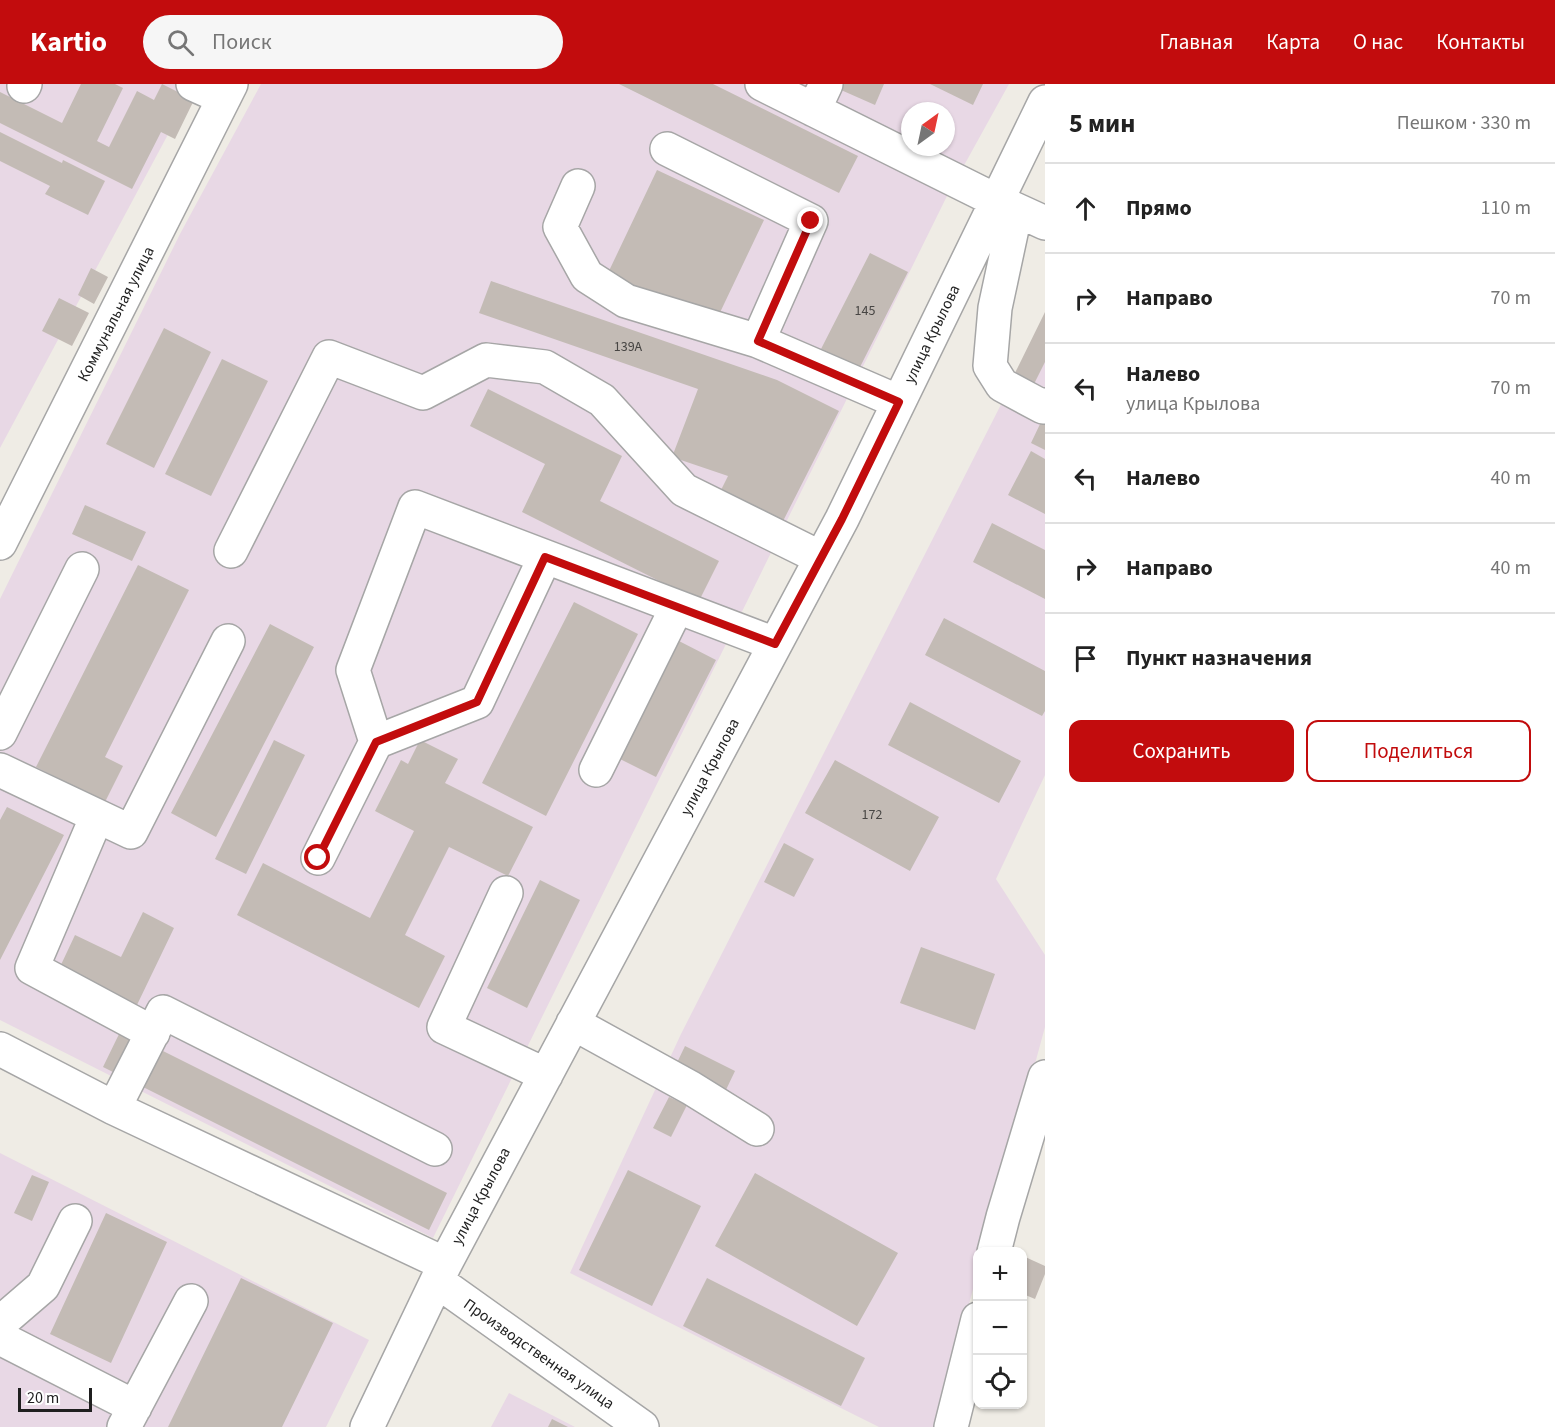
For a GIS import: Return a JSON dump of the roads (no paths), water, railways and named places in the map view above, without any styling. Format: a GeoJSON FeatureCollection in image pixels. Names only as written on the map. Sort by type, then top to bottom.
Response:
{"type":"FeatureCollection","features":[{"type":"Feature","properties":{"kind":"street"},"geometry":{"type":"LineString","coordinates":[[193,84],[228,91]]}},
{"type":"Feature","properties":{"kind":"street"},"geometry":{"type":"LineString","coordinates":[[762,84],[820,97],[1019,212],[995,308],[990,366],[1002,385],[1043,407],[1045,405]]}},
{"type":"Feature","properties":{"kind":"street","name":"Коммунальная улица"},"geometry":{"type":"LineString","coordinates":[[1,540],[228,91]]}},
{"type":"Feature","properties":{"kind":"street","name":"улица Крылова"},"geometry":{"type":"LineString","coordinates":[[367,1427],[441,1273],[821,558],[899,402],[1019,212],[1045,102]]}},
{"type":"Feature","properties":{"kind":"street"},"geometry":{"type":"LineString","coordinates":[[667,149],[811,221],[758,341]]}},
{"type":"Feature","properties":{"kind":"street"},"geometry":{"type":"LineString","coordinates":[[578,186],[560,227],[587,276],[626,301],[758,341],[899,402]]}},
{"type":"Feature","properties":{"kind":"street"},"geometry":{"type":"LineString","coordinates":[[231,551],[330,357],[423,393],[486,360],[545,367],[602,400],[684,490],[821,558]]}},
{"type":"Feature","properties":{"kind":"street"},"geometry":{"type":"LineString","coordinates":[[376,742],[353,670],[415,507],[775,644]]}},
{"type":"Feature","properties":{"kind":"street"},"geometry":{"type":"LineString","coordinates":[[318,858],[376,742],[477,702],[545,557]]}},
{"type":"Feature","properties":{"kind":"street"},"geometry":{"type":"LineString","coordinates":[[0,733],[82,569]]}},
{"type":"Feature","properties":{"kind":"street"},"geometry":{"type":"LineString","coordinates":[[596,770],[677,607]]}},
{"type":"Feature","properties":{"kind":"street"},"geometry":{"type":"LineString","coordinates":[[0,771],[131,832],[228,641]]}},
{"type":"Feature","properties":{"kind":"street"},"geometry":{"type":"LineString","coordinates":[[97,816],[32,968],[153,1032]]}},
{"type":"Feature","properties":{"kind":"street"},"geometry":{"type":"LineString","coordinates":[[506,893],[444,1027],[546,1075]]}},
{"type":"Feature","properties":{"kind":"street"},"geometry":{"type":"LineString","coordinates":[[114,1108],[163,1012],[435,1149]]}},
{"type":"Feature","properties":{"kind":"street"},"geometry":{"type":"LineString","coordinates":[[573,1023],[692,1088],[757,1129]]}},
{"type":"Feature","properties":{"kind":"street","name":"Производственная улица"},"geometry":{"type":"LineString","coordinates":[[0,1049],[441,1273],[642,1427]]}},
{"type":"Feature","properties":{"kind":"street"},"geometry":{"type":"LineString","coordinates":[[995,1247],[1045,1077]]}},
{"type":"Feature","properties":{"kind":"street"},"geometry":{"type":"LineString","coordinates":[[0,1323],[43,1286],[75,1221]]}},
{"type":"Feature","properties":{"kind":"street"},"geometry":{"type":"LineString","coordinates":[[0,1338],[129,1417],[190,1301]]}},
{"type":"Feature","properties":{"kind":"street"},"geometry":{"type":"LineString","coordinates":[[951,1427],[973,1339]]}}]}
